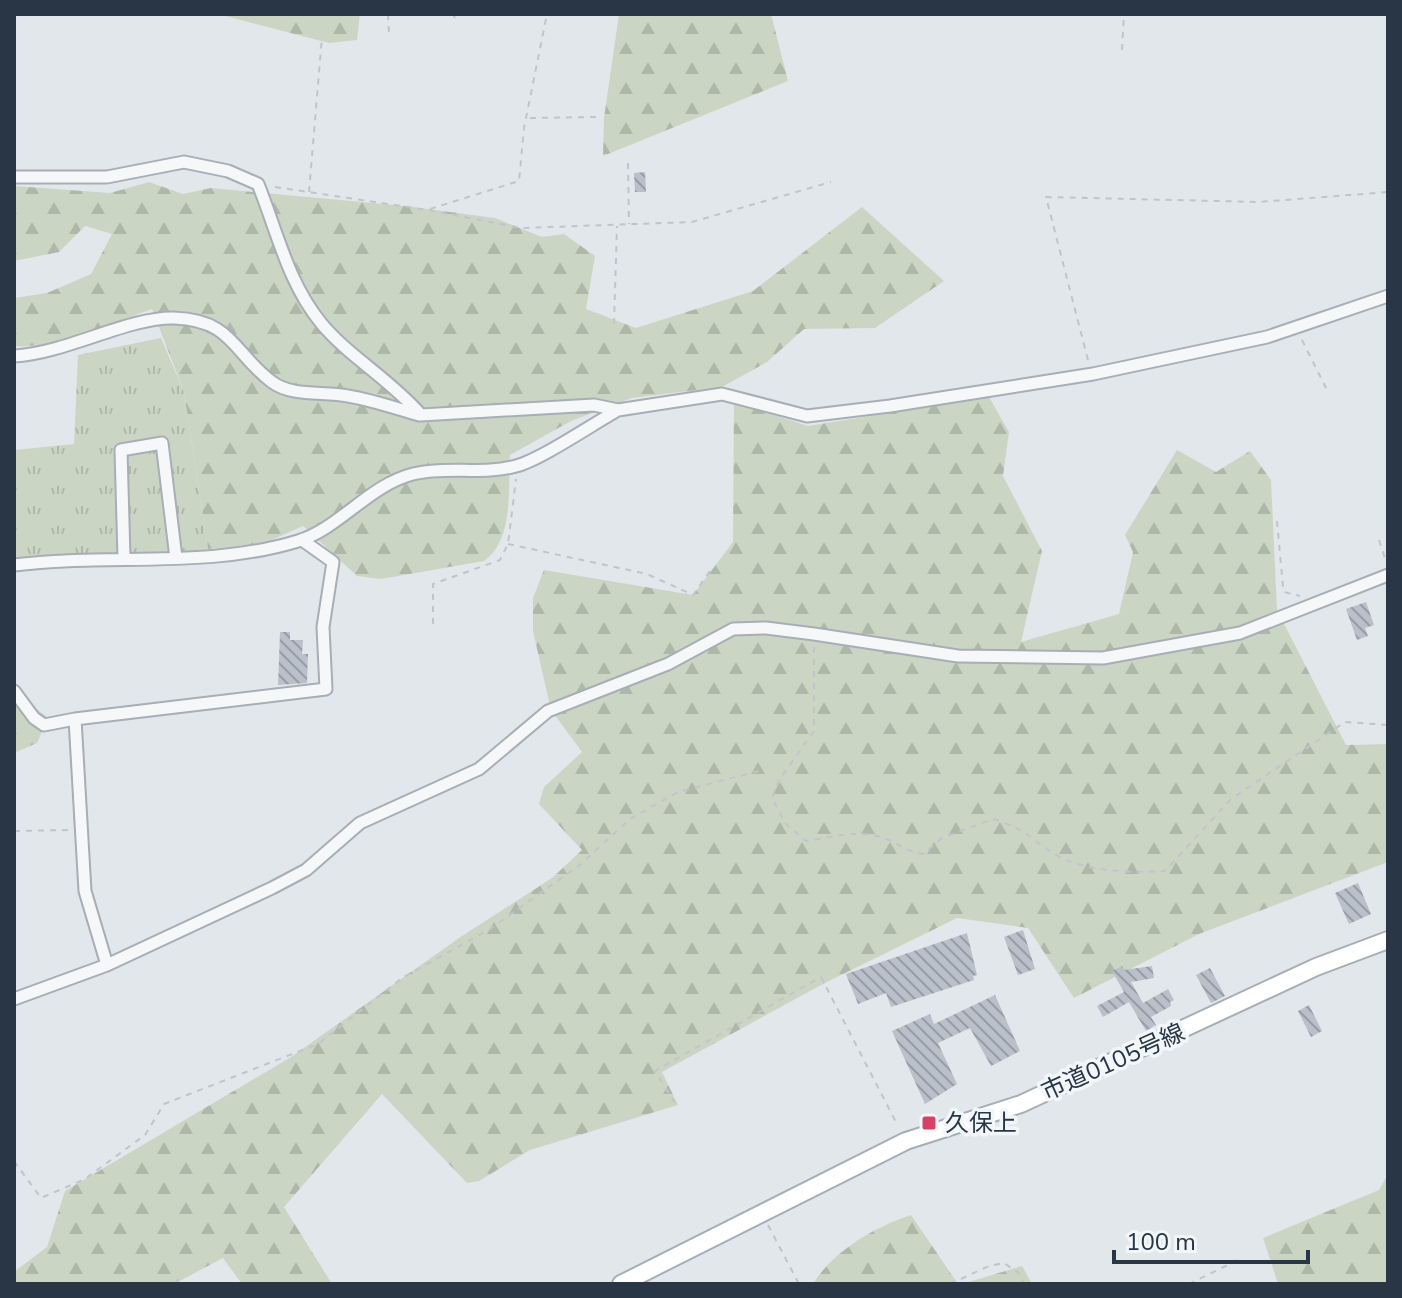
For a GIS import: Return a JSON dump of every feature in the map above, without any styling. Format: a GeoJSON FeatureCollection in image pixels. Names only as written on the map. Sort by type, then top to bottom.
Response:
{"type":"FeatureCollection","features":[{"type":"Feature","properties":{"kind":"street"},"geometry":{"type":"LineString","coordinates":[[14,177],[107,177],[184,162],[228,171],[258,184],[277,243],[322,324],[403,394],[421,415]]}},
{"type":"Feature","properties":{"kind":"street"},"geometry":{"type":"LineString","coordinates":[[14,565],[68,558],[234,555],[302,540],[386,485],[414,474],[517,466],[618,410],[722,394],[807,416],[890,406],[1093,374],[1267,337],[1388,296]]}},
{"type":"Feature","properties":{"kind":"street"},"geometry":{"type":"LineString","coordinates":[[14,356],[66,348],[171,318],[198,321],[230,335],[271,382],[289,391],[310,390],[349,396],[421,415],[594,405],[618,410]]}},
{"type":"Feature","properties":{"kind":"street"},"geometry":{"type":"LineString","coordinates":[[124,558],[121,450],[162,443],[176,558]]}},
{"type":"Feature","properties":{"kind":"street"},"geometry":{"type":"LineString","coordinates":[[14,691],[34,718],[44,725],[326,689],[323,627],[333,562],[302,540]]}},
{"type":"Feature","properties":{"kind":"street"},"geometry":{"type":"LineString","coordinates":[[14,999],[107,965],[306,870],[360,823],[479,769],[548,711],[668,664],[733,629],[766,628],[958,656],[1103,658],[1240,633],[1388,575]]}},
{"type":"Feature","properties":{"kind":"street"},"geometry":{"type":"LineString","coordinates":[[75,719],[78,830],[85,891],[107,965]]}},
{"type":"Feature","properties":{"kind":"street","name":"市道0105号線"},"geometry":{"type":"LineString","coordinates":[[621,1284],[906,1141],[1021,1104],[1316,967],[1388,940]]}},
{"type":"Feature","properties":{"kind":"path"},"geometry":{"type":"LineString","coordinates":[[388,14],[389,35]]}},
{"type":"Feature","properties":{"kind":"path"},"geometry":{"type":"LineString","coordinates":[[428,210],[519,181],[524,128],[529,118],[547,14]]}},
{"type":"Feature","properties":{"kind":"path"},"geometry":{"type":"LineString","coordinates":[[1122,50],[1124,14]]}},
{"type":"Feature","properties":{"kind":"path"},"geometry":{"type":"LineString","coordinates":[[309,193],[322,37]]}},
{"type":"Feature","properties":{"kind":"path"},"geometry":{"type":"LineString","coordinates":[[529,118],[597,117]]}},
{"type":"Feature","properties":{"kind":"path"},"geometry":{"type":"LineString","coordinates":[[628,163],[629,224]]}},
{"type":"Feature","properties":{"kind":"path"},"geometry":{"type":"LineString","coordinates":[[258,184],[428,210],[521,228],[692,222],[831,182]]}},
{"type":"Feature","properties":{"kind":"path"},"geometry":{"type":"LineString","coordinates":[[1091,371],[1046,197],[1259,202],[1388,192]]}},
{"type":"Feature","properties":{"kind":"path"},"geometry":{"type":"LineString","coordinates":[[614,324],[617,225]]}},
{"type":"Feature","properties":{"kind":"path"},"geometry":{"type":"LineString","coordinates":[[1298,327],[1305,350],[1327,390]]}},
{"type":"Feature","properties":{"kind":"path"},"geometry":{"type":"LineString","coordinates":[[433,624],[433,584],[442,578],[490,566],[500,560],[508,544],[517,466]]}},
{"type":"Feature","properties":{"kind":"path"},"geometry":{"type":"LineString","coordinates":[[1277,521],[1284,592],[1309,598],[1317,605]]}},
{"type":"Feature","properties":{"kind":"path"},"geometry":{"type":"LineString","coordinates":[[1379,540],[1388,567]]}},
{"type":"Feature","properties":{"kind":"path"},"geometry":{"type":"LineString","coordinates":[[508,544],[647,574],[693,595],[710,571]]}},
{"type":"Feature","properties":{"kind":"path"},"geometry":{"type":"LineString","coordinates":[[814,634],[814,731],[779,780],[772,798],[785,823],[806,841],[856,833],[885,838],[911,852],[923,854],[942,838],[993,819],[1008,823],[1036,838],[1062,858],[1082,865],[1140,873],[1165,871],[1231,799],[1345,722],[1388,725]]}},
{"type":"Feature","properties":{"kind":"path"},"geometry":{"type":"LineString","coordinates":[[14,1161],[41,1198],[85,1179],[145,1135],[164,1104],[318,1044],[402,978],[490,929],[581,864],[630,819],[678,792],[759,771]]}},
{"type":"Feature","properties":{"kind":"path"},"geometry":{"type":"LineString","coordinates":[[14,831],[78,830]]}},
{"type":"Feature","properties":{"kind":"path"},"geometry":{"type":"LineString","coordinates":[[675,1103],[655,1071],[821,977],[906,1141]]}},
{"type":"Feature","properties":{"kind":"path"},"geometry":{"type":"LineString","coordinates":[[762,1214],[799,1284]]}},
{"type":"Feature","properties":{"kind":"path"},"geometry":{"type":"LineString","coordinates":[[1189,1284],[1242,1258]]}},
{"type":"Feature","properties":{"kind":"path"},"geometry":{"type":"LineString","coordinates":[[950,1284],[989,1266],[1004,1263],[1019,1273],[1024,1284]]}},
{"type":"Feature","properties":{"kind":"path"},"geometry":{"type":"LineString","coordinates":[[176,1284],[180,1276]]}},
{"type":"Feature","properties":{"kind":"green space"},"geometry":{"type":"Polygon","coordinates":[[[218,14],[360,14],[357,40],[329,43],[218,14]]]}},
{"type":"Feature","properties":{"kind":"green space"},"geometry":{"type":"Polygon","coordinates":[[[619,14],[771,14],[788,81],[603,156],[604,118],[619,14]]]}},
{"type":"Feature","properties":{"kind":"green space"},"geometry":{"type":"Polygon","coordinates":[[[149,182],[183,194],[211,188],[405,206],[495,218],[542,237],[564,234],[595,256],[586,309],[636,328],[753,291],[862,207],[944,281],[875,328],[804,329],[767,362],[722,387],[632,398],[571,421],[510,455],[505,527],[494,552],[484,561],[381,579],[357,576],[303,526],[265,543],[208,549],[184,392],[152,309],[65,339],[14,346],[14,298],[47,293],[91,274],[112,234],[85,226],[59,252],[14,261],[14,186],[110,193],[149,182]]]}},
{"type":"Feature","properties":{"kind":"green space"},"geometry":{"type":"Polygon","coordinates":[[[161,338],[184,392],[208,549],[14,567],[14,450],[74,444],[78,355],[161,338]]]}},
{"type":"Feature","properties":{"kind":"green space"},"geometry":{"type":"Polygon","coordinates":[[[989,397],[1009,432],[1003,476],[1042,551],[1021,642],[1119,614],[1133,552],[1125,535],[1177,450],[1216,472],[1250,451],[1271,480],[1277,610],[1346,745],[1388,744],[1388,862],[1199,934],[1074,998],[1028,928],[957,918],[823,984],[662,1072],[678,1105],[530,1150],[479,1181],[467,1183],[382,1094],[284,1207],[332,1284],[242,1284],[223,1258],[174,1284],[14,1284],[14,1272],[47,1247],[65,1191],[291,1057],[459,938],[552,878],[582,850],[539,804],[544,787],[582,752],[551,710],[533,631],[533,598],[544,570],[693,595],[733,542],[734,402],[808,426],[989,397]]]}},
{"type":"Feature","properties":{"kind":"green space"},"geometry":{"type":"Polygon","coordinates":[[[14,691],[48,718],[37,743],[14,753],[14,691]]]}},
{"type":"Feature","properties":{"kind":"green space"},"geometry":{"type":"Polygon","coordinates":[[[1388,1174],[1388,1284],[1278,1284],[1263,1238],[1379,1190],[1388,1174]]]}},
{"type":"Feature","properties":{"kind":"green space"},"geometry":{"type":"Polygon","coordinates":[[[911,1215],[958,1284],[813,1284],[843,1251],[883,1226],[911,1215]]]}},
{"type":"Feature","properties":{"kind":"green space"},"geometry":{"type":"Polygon","coordinates":[[[1022,1266],[1032,1284],[962,1284],[1022,1266]]]}},
{"type":"Feature","properties":{"kind":"building"},"geometry":{"type":"Polygon","coordinates":[[[645,172],[646,192],[635,192],[634,173],[645,172]]]}},
{"type":"Feature","properties":{"kind":"building"},"geometry":{"type":"Polygon","coordinates":[[[1366,602],[1374,625],[1365,628],[1368,636],[1357,640],[1346,609],[1366,602]]]}},
{"type":"Feature","properties":{"kind":"building"},"geometry":{"type":"Polygon","coordinates":[[[280,632],[290,632],[290,640],[303,640],[302,654],[308,654],[307,683],[278,685],[280,632]]]}},
{"type":"Feature","properties":{"kind":"building"},"geometry":{"type":"Polygon","coordinates":[[[1358,883],[1371,914],[1349,924],[1335,893],[1358,883]]]}},
{"type":"Feature","properties":{"kind":"building"},"geometry":{"type":"Polygon","coordinates":[[[1023,930],[1035,969],[1018,975],[1004,937],[1023,930]]]}},
{"type":"Feature","properties":{"kind":"building"},"geometry":{"type":"Polygon","coordinates":[[[967,933],[977,975],[973,976],[974,980],[891,1007],[886,993],[858,1004],[846,974],[967,933]]]}},
{"type":"Feature","properties":{"kind":"building"},"geometry":{"type":"Polygon","coordinates":[[[1122,966],[1124,970],[1152,966],[1154,978],[1131,982],[1143,1003],[1168,989],[1174,1000],[1170,1002],[1171,1006],[1151,1017],[1156,1025],[1146,1031],[1129,1002],[1103,1017],[1097,1006],[1124,992],[1112,971],[1122,966]]]}},
{"type":"Feature","properties":{"kind":"building"},"geometry":{"type":"Polygon","coordinates":[[[1210,968],[1225,996],[1211,1003],[1196,975],[1210,968]]]}},
{"type":"Feature","properties":{"kind":"building"},"geometry":{"type":"Polygon","coordinates":[[[995,995],[1020,1051],[991,1066],[970,1028],[938,1043],[957,1084],[925,1104],[892,1031],[930,1014],[934,1024],[995,995]]]}},
{"type":"Feature","properties":{"kind":"building"},"geometry":{"type":"Polygon","coordinates":[[[1309,1005],[1322,1031],[1311,1037],[1298,1011],[1309,1005]]]}},
{"type":"Feature","properties":{"kind":"place","name":"久保上"},"geometry":{"type":"Point","coordinates":[929,1123]}}]}
